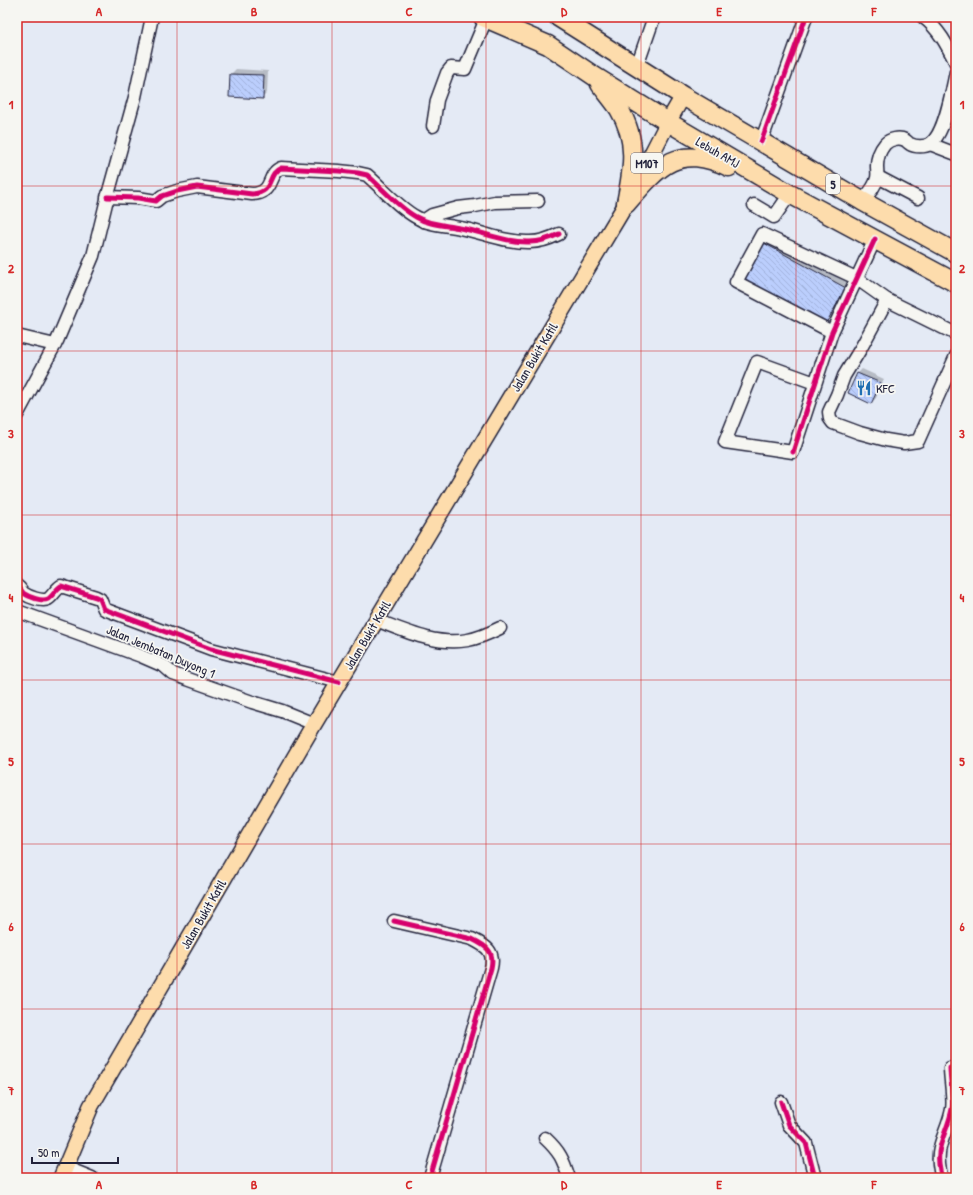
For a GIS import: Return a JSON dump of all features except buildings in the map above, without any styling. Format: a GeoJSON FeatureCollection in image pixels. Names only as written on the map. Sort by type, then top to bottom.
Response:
{"type":"FeatureCollection","features":[{"type":"Feature","properties":{"kind":"highway","name":"5"},"geometry":{"type":"LineString","coordinates":[[558,17],[683,96],[761,142],[862,201],[955,251]]}},
{"type":"Feature","properties":{"kind":"highway","name":"Lebuh AMJ"},"geometry":{"type":"LineString","coordinates":[[484,18],[548,45],[594,76],[668,122],[790,194],[956,284]]}},
{"type":"Feature","properties":{"kind":"highway"},"geometry":{"type":"LineString","coordinates":[[594,76],[626,122],[630,138],[633,156],[632,176],[626,204]]}},
{"type":"Feature","properties":{"kind":"highway"},"geometry":{"type":"LineString","coordinates":[[626,204],[658,169],[674,160],[690,157],[719,162],[790,194]]}},
{"type":"Feature","properties":{"kind":"main road","name":"Jalan Bukit Katil"},"geometry":{"type":"LineString","coordinates":[[63,1172],[90,1106],[314,724],[626,204],[683,96]]}},
{"type":"Feature","properties":{"kind":"street"},"geometry":{"type":"LineString","coordinates":[[17,415],[55,345],[93,256],[107,197],[135,97],[152,17]]}},
{"type":"Feature","properties":{"kind":"street"},"geometry":{"type":"LineString","coordinates":[[636,66],[654,17]]}},
{"type":"Feature","properties":{"kind":"street"},"geometry":{"type":"LineString","coordinates":[[761,142],[806,17]]}},
{"type":"Feature","properties":{"kind":"street"},"geometry":{"type":"LineString","coordinates":[[923,17],[941,34],[956,62]]}},
{"type":"Feature","properties":{"kind":"street"},"geometry":{"type":"LineString","coordinates":[[433,126],[436,100],[447,73],[451,68],[465,69],[484,18]]}},
{"type":"Feature","properties":{"kind":"street"},"geometry":{"type":"LineString","coordinates":[[930,144],[937,136],[943,125],[956,72]]}},
{"type":"Feature","properties":{"kind":"street"},"geometry":{"type":"LineString","coordinates":[[862,201],[874,188],[878,177],[878,155],[886,144],[894,138],[905,140],[911,145],[921,146],[930,144],[956,154]]}},
{"type":"Feature","properties":{"kind":"street"},"geometry":{"type":"LineString","coordinates":[[107,197],[138,198],[156,201],[162,196],[177,191],[197,188],[259,194],[266,189],[276,170],[281,168],[339,171],[367,175],[408,213],[429,223],[483,233],[508,240],[529,242],[545,240],[559,234]]}},
{"type":"Feature","properties":{"kind":"street"},"geometry":{"type":"LineString","coordinates":[[878,177],[918,198]]}},
{"type":"Feature","properties":{"kind":"street"},"geometry":{"type":"LineString","coordinates":[[754,205],[774,217],[790,194]]}},
{"type":"Feature","properties":{"kind":"street"},"geometry":{"type":"LineString","coordinates":[[423,221],[432,215],[458,208],[495,202],[538,201]]}},
{"type":"Feature","properties":{"kind":"street"},"geometry":{"type":"LineString","coordinates":[[832,332],[736,282],[762,234],[856,278],[887,300],[956,334]]}},
{"type":"Feature","properties":{"kind":"street"},"geometry":{"type":"LineString","coordinates":[[815,382],[757,362],[726,442],[792,452],[832,332],[875,239]]}},
{"type":"Feature","properties":{"kind":"street"},"geometry":{"type":"LineString","coordinates":[[887,300],[844,376],[829,412],[833,423],[860,433],[886,440],[904,443],[918,441],[956,356]]}},
{"type":"Feature","properties":{"kind":"street"},"geometry":{"type":"LineString","coordinates":[[17,336],[55,345]]}},
{"type":"Feature","properties":{"kind":"street"},"geometry":{"type":"LineString","coordinates":[[17,586],[19,586],[23,592],[42,600],[48,599],[56,589],[61,586],[100,599],[104,609],[211,649],[339,682]]}},
{"type":"Feature","properties":{"kind":"street","name":"Jalan Jembatan Duyong 1"},"geometry":{"type":"LineString","coordinates":[[20,612],[141,656],[164,666],[173,674],[282,711],[314,724]]}},
{"type":"Feature","properties":{"kind":"street"},"geometry":{"type":"LineString","coordinates":[[376,620],[417,635],[433,639],[452,641],[468,640],[500,628]]}},
{"type":"Feature","properties":{"kind":"street"},"geometry":{"type":"LineString","coordinates":[[394,921],[472,939],[482,944],[491,954],[491,968],[430,1178]]}},
{"type":"Feature","properties":{"kind":"street"},"geometry":{"type":"LineString","coordinates":[[942,1178],[938,1167],[939,1149],[953,1108],[950,1068]]}},
{"type":"Feature","properties":{"kind":"street"},"geometry":{"type":"LineString","coordinates":[[781,1102],[789,1125],[806,1143],[816,1178]]}},
{"type":"Feature","properties":{"kind":"street"},"geometry":{"type":"LineString","coordinates":[[545,1138],[557,1149],[569,1178]]}},
{"type":"Feature","properties":{"kind":"street"},"geometry":{"type":"LineString","coordinates":[[63,1172],[92,1178]]}},
{"type":"Feature","properties":{"kind":"cycle path"},"geometry":{"type":"LineString","coordinates":[[761,142],[806,17]]}},
{"type":"Feature","properties":{"kind":"cycle path"},"geometry":{"type":"LineString","coordinates":[[107,197],[138,198],[156,201],[162,196],[197,187],[252,194],[259,193],[264,190],[273,174],[281,168],[339,171],[367,175],[403,208],[426,222],[521,242],[541,241],[559,234]]}},
{"type":"Feature","properties":{"kind":"cycle path"},"geometry":{"type":"LineString","coordinates":[[793,452],[832,332],[875,239]]}},
{"type":"Feature","properties":{"kind":"cycle path"},"geometry":{"type":"LineString","coordinates":[[17,586],[26,595],[42,600],[50,598],[61,586],[100,599],[104,609],[211,649],[339,682]]}},
{"type":"Feature","properties":{"kind":"cycle path"},"geometry":{"type":"LineString","coordinates":[[394,921],[472,939],[485,947],[492,957],[491,968],[430,1178]]}},
{"type":"Feature","properties":{"kind":"cycle path"},"geometry":{"type":"LineString","coordinates":[[942,1178],[939,1167],[939,1150],[952,1109],[950,1068]]}},
{"type":"Feature","properties":{"kind":"cycle path"},"geometry":{"type":"LineString","coordinates":[[781,1102],[789,1125],[806,1143],[815,1178]]}},
{"type":"Feature","properties":{"kind":"place","name":"KFC"},"geometry":{"type":"Point","coordinates":[864,388]}}]}
